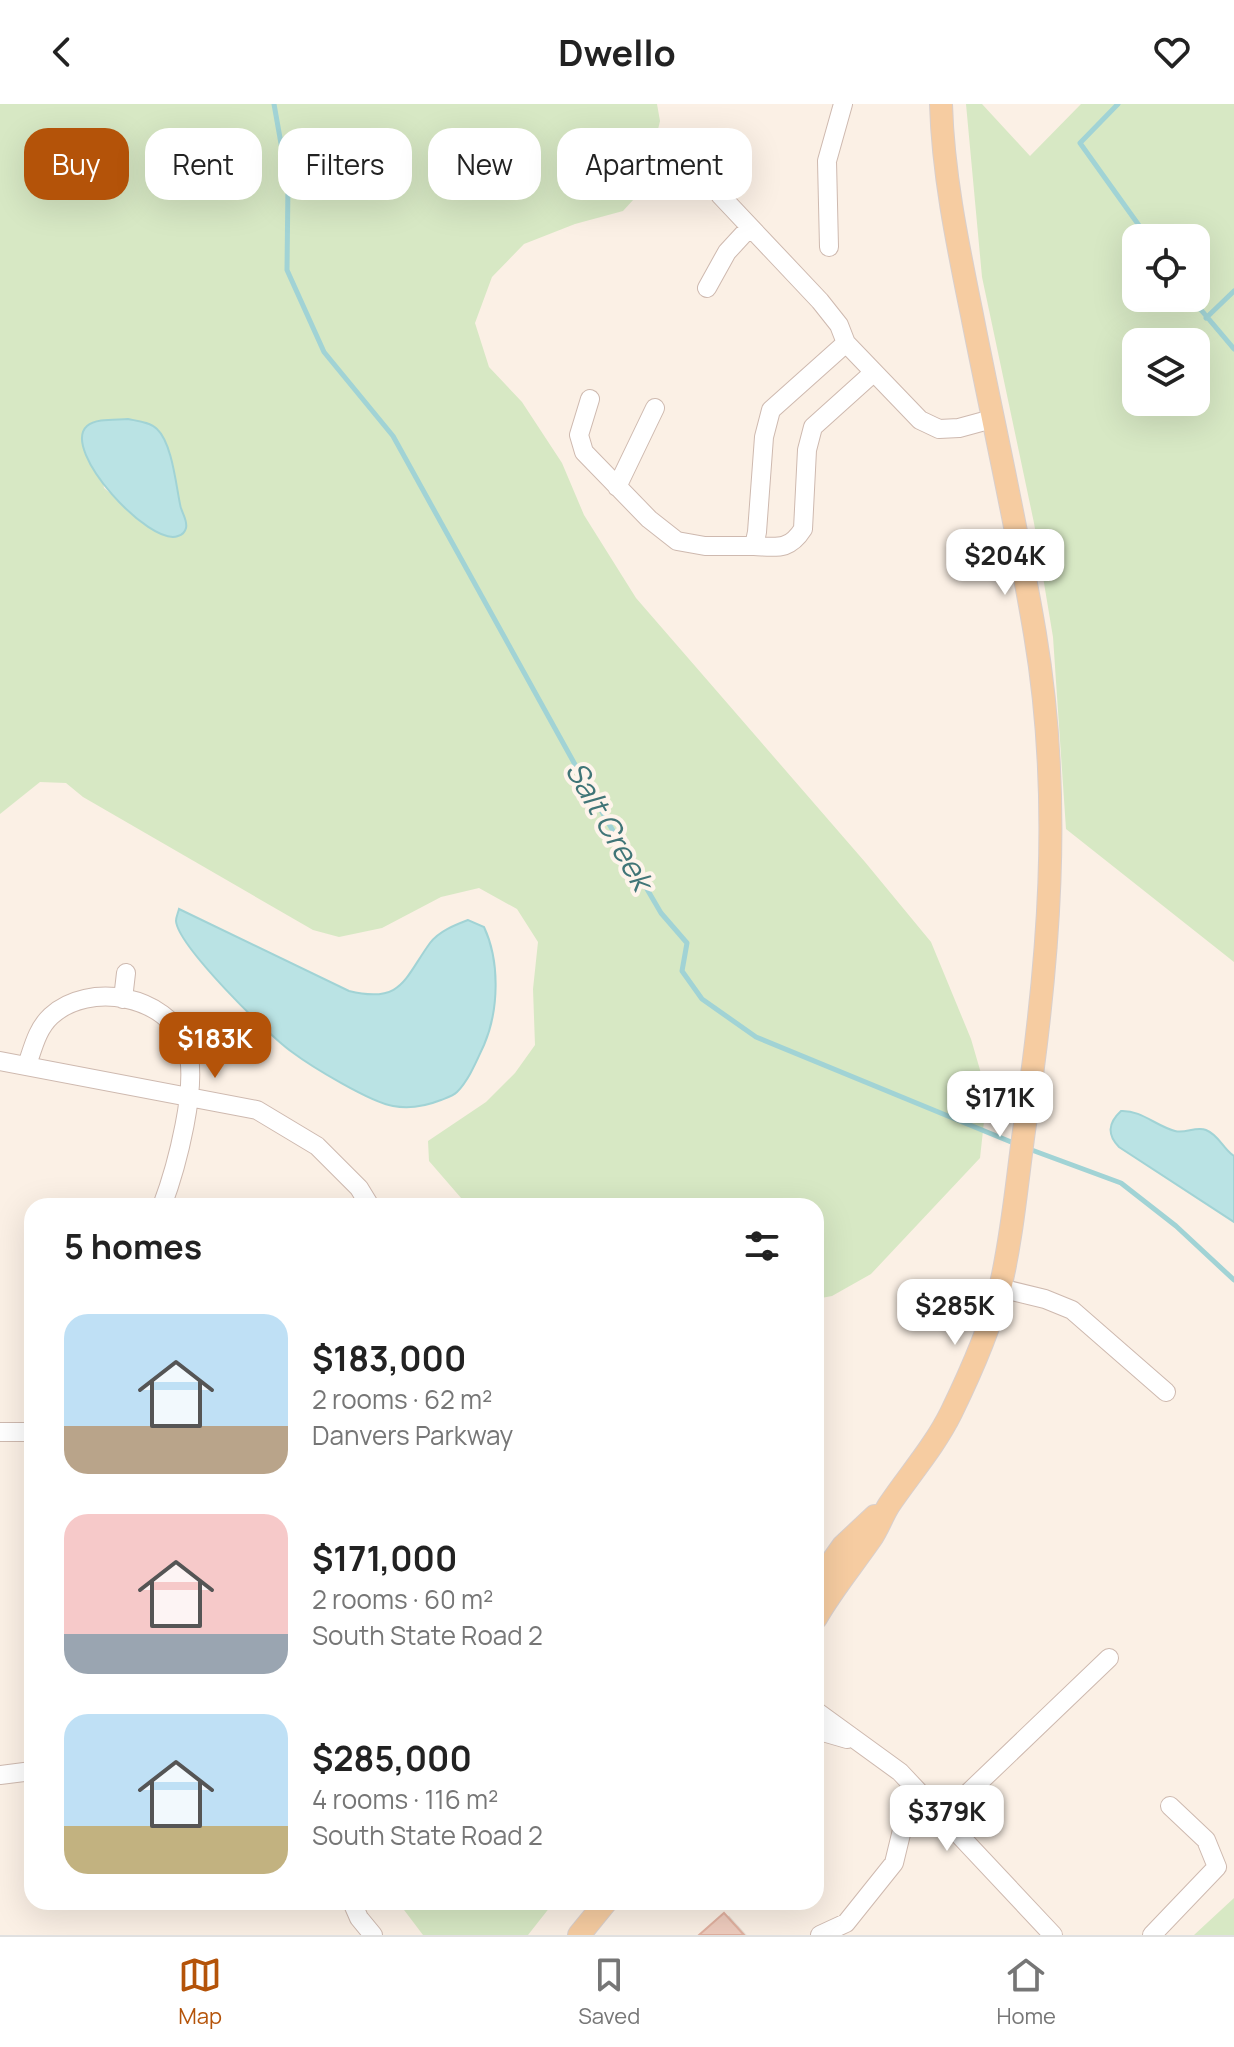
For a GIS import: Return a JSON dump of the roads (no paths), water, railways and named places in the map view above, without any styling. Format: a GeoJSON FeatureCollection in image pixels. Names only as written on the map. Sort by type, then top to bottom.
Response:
{"type":"FeatureCollection","features":[{"type":"Feature","properties":{"kind":"main road"},"geometry":{"type":"LineString","coordinates":[[824,1605],[872,1538],[889,1506],[920,1465],[950,1415],[976,1357],[1000,1288],[1042,998],[1051,889],[1048,748],[1036,638],[1005,472],[956,241],[941,104]]}},
{"type":"Feature","properties":{"kind":"main road"},"geometry":{"type":"LineString","coordinates":[[824,1573],[843,1546],[889,1506]]}},
{"type":"Feature","properties":{"kind":"main road"},"geometry":{"type":"LineString","coordinates":[[578,1935],[592,1910]]}},
{"type":"Feature","properties":{"kind":"main road"},"geometry":{"type":"LineString","coordinates":[[578,1935],[599,1910]]}},
{"type":"Feature","properties":{"kind":"street"},"geometry":{"type":"LineString","coordinates":[[829,247],[827,161],[843,104]]}},
{"type":"Feature","properties":{"kind":"street"},"geometry":{"type":"LineString","coordinates":[[725,200],[820,301],[839,325],[846,343],[920,420],[939,429],[959,428],[992,419]]}},
{"type":"Feature","properties":{"kind":"street"},"geometry":{"type":"LineString","coordinates":[[707,288],[727,252],[750,227]]}},
{"type":"Feature","properties":{"kind":"street"},"geometry":{"type":"LineString","coordinates":[[754,546],[764,437],[771,410],[846,343]]}},
{"type":"Feature","properties":{"kind":"street"},"geometry":{"type":"LineString","coordinates":[[590,399],[579,435],[584,452],[617,487],[677,541],[705,546],[778,547],[792,544],[803,529],[807,450],[813,427],[873,373]]}},
{"type":"Feature","properties":{"kind":"street"},"geometry":{"type":"LineString","coordinates":[[617,487],[655,408]]}},
{"type":"Feature","properties":{"kind":"street"},"geometry":{"type":"LineString","coordinates":[[123,999],[126,973]]}},
{"type":"Feature","properties":{"kind":"street"},"geometry":{"type":"LineString","coordinates":[[27,1065],[38,1034],[50,1016],[82,999],[107,996],[123,999],[153,1008],[168,1018],[187,1047],[189,1096],[165,1198]]}},
{"type":"Feature","properties":{"kind":"street"},"geometry":{"type":"LineString","coordinates":[[0,1061],[257,1110],[317,1146],[365,1198]]}},
{"type":"Feature","properties":{"kind":"street"},"geometry":{"type":"LineString","coordinates":[[1000,1288],[1045,1299],[1072,1310],[1166,1392]]}},
{"type":"Feature","properties":{"kind":"street"},"geometry":{"type":"LineString","coordinates":[[0,1432],[24,1432]]}},
{"type":"Feature","properties":{"kind":"street"},"geometry":{"type":"LineString","coordinates":[[943,1817],[1109,1658]]}},
{"type":"Feature","properties":{"kind":"street"},"geometry":{"type":"LineString","coordinates":[[824,1717],[888,1761],[1053,1935]]}},
{"type":"Feature","properties":{"kind":"street"},"geometry":{"type":"LineString","coordinates":[[824,1732],[861,1743]]}},
{"type":"Feature","properties":{"kind":"street"},"geometry":{"type":"LineString","coordinates":[[0,1775],[24,1772]]}},
{"type":"Feature","properties":{"kind":"street"},"geometry":{"type":"LineString","coordinates":[[820,1935],[846,1923],[894,1863],[902,1830],[924,1797]]}},
{"type":"Feature","properties":{"kind":"street"},"geometry":{"type":"LineString","coordinates":[[1152,1935],[1217,1867],[1206,1840],[1170,1806]]}},
{"type":"Feature","properties":{"kind":"street"},"geometry":{"type":"LineString","coordinates":[[356,1910],[373,1935]]}},
{"type":"Feature","properties":{"kind":"water"},"geometry":{"type":"Polygon","coordinates":[[[128,419],[154,427],[166,444],[186,522],[185,531],[179,536],[165,535],[148,527],[130,512],[112,494],[86,455],[82,438],[87,426],[101,421],[128,419]]]}},
{"type":"Feature","properties":{"kind":"water"},"geometry":{"type":"Polygon","coordinates":[[[179,909],[349,991],[367,994],[391,991],[400,985],[430,943],[448,929],[468,920],[484,927],[493,955],[495,1001],[489,1031],[469,1076],[451,1096],[412,1107],[383,1103],[341,1083],[280,1043],[226,990],[181,933],[176,921],[179,909]]]}},
{"type":"Feature","properties":{"kind":"water"},"geometry":{"type":"Polygon","coordinates":[[[1121,1111],[1135,1113],[1175,1131],[1202,1129],[1214,1135],[1234,1156],[1234,1222],[1119,1147],[1112,1138],[1111,1129],[1121,1111]]]}},
{"type":"Feature","properties":{"kind":"waterway","name":"Salt Creek"},"geometry":{"type":"LineString","coordinates":[[274,104],[288,183],[287,270],[324,352],[393,436],[588,788],[661,913],[687,943],[682,971],[702,999],[756,1037],[1016,1144]]}},
{"type":"Feature","properties":{"kind":"waterway"},"geometry":{"type":"LineString","coordinates":[[1118,104],[1080,143],[1138,224]]}},
{"type":"Feature","properties":{"kind":"waterway"},"geometry":{"type":"LineString","coordinates":[[1206,318],[1234,291]]}},
{"type":"Feature","properties":{"kind":"waterway"},"geometry":{"type":"LineString","coordinates":[[1203,312],[1234,349]]}},
{"type":"Feature","properties":{"kind":"waterway","name":"Salt Creek"},"geometry":{"type":"LineString","coordinates":[[1029,1149],[1121,1183],[1176,1226],[1234,1280]]}}]}
